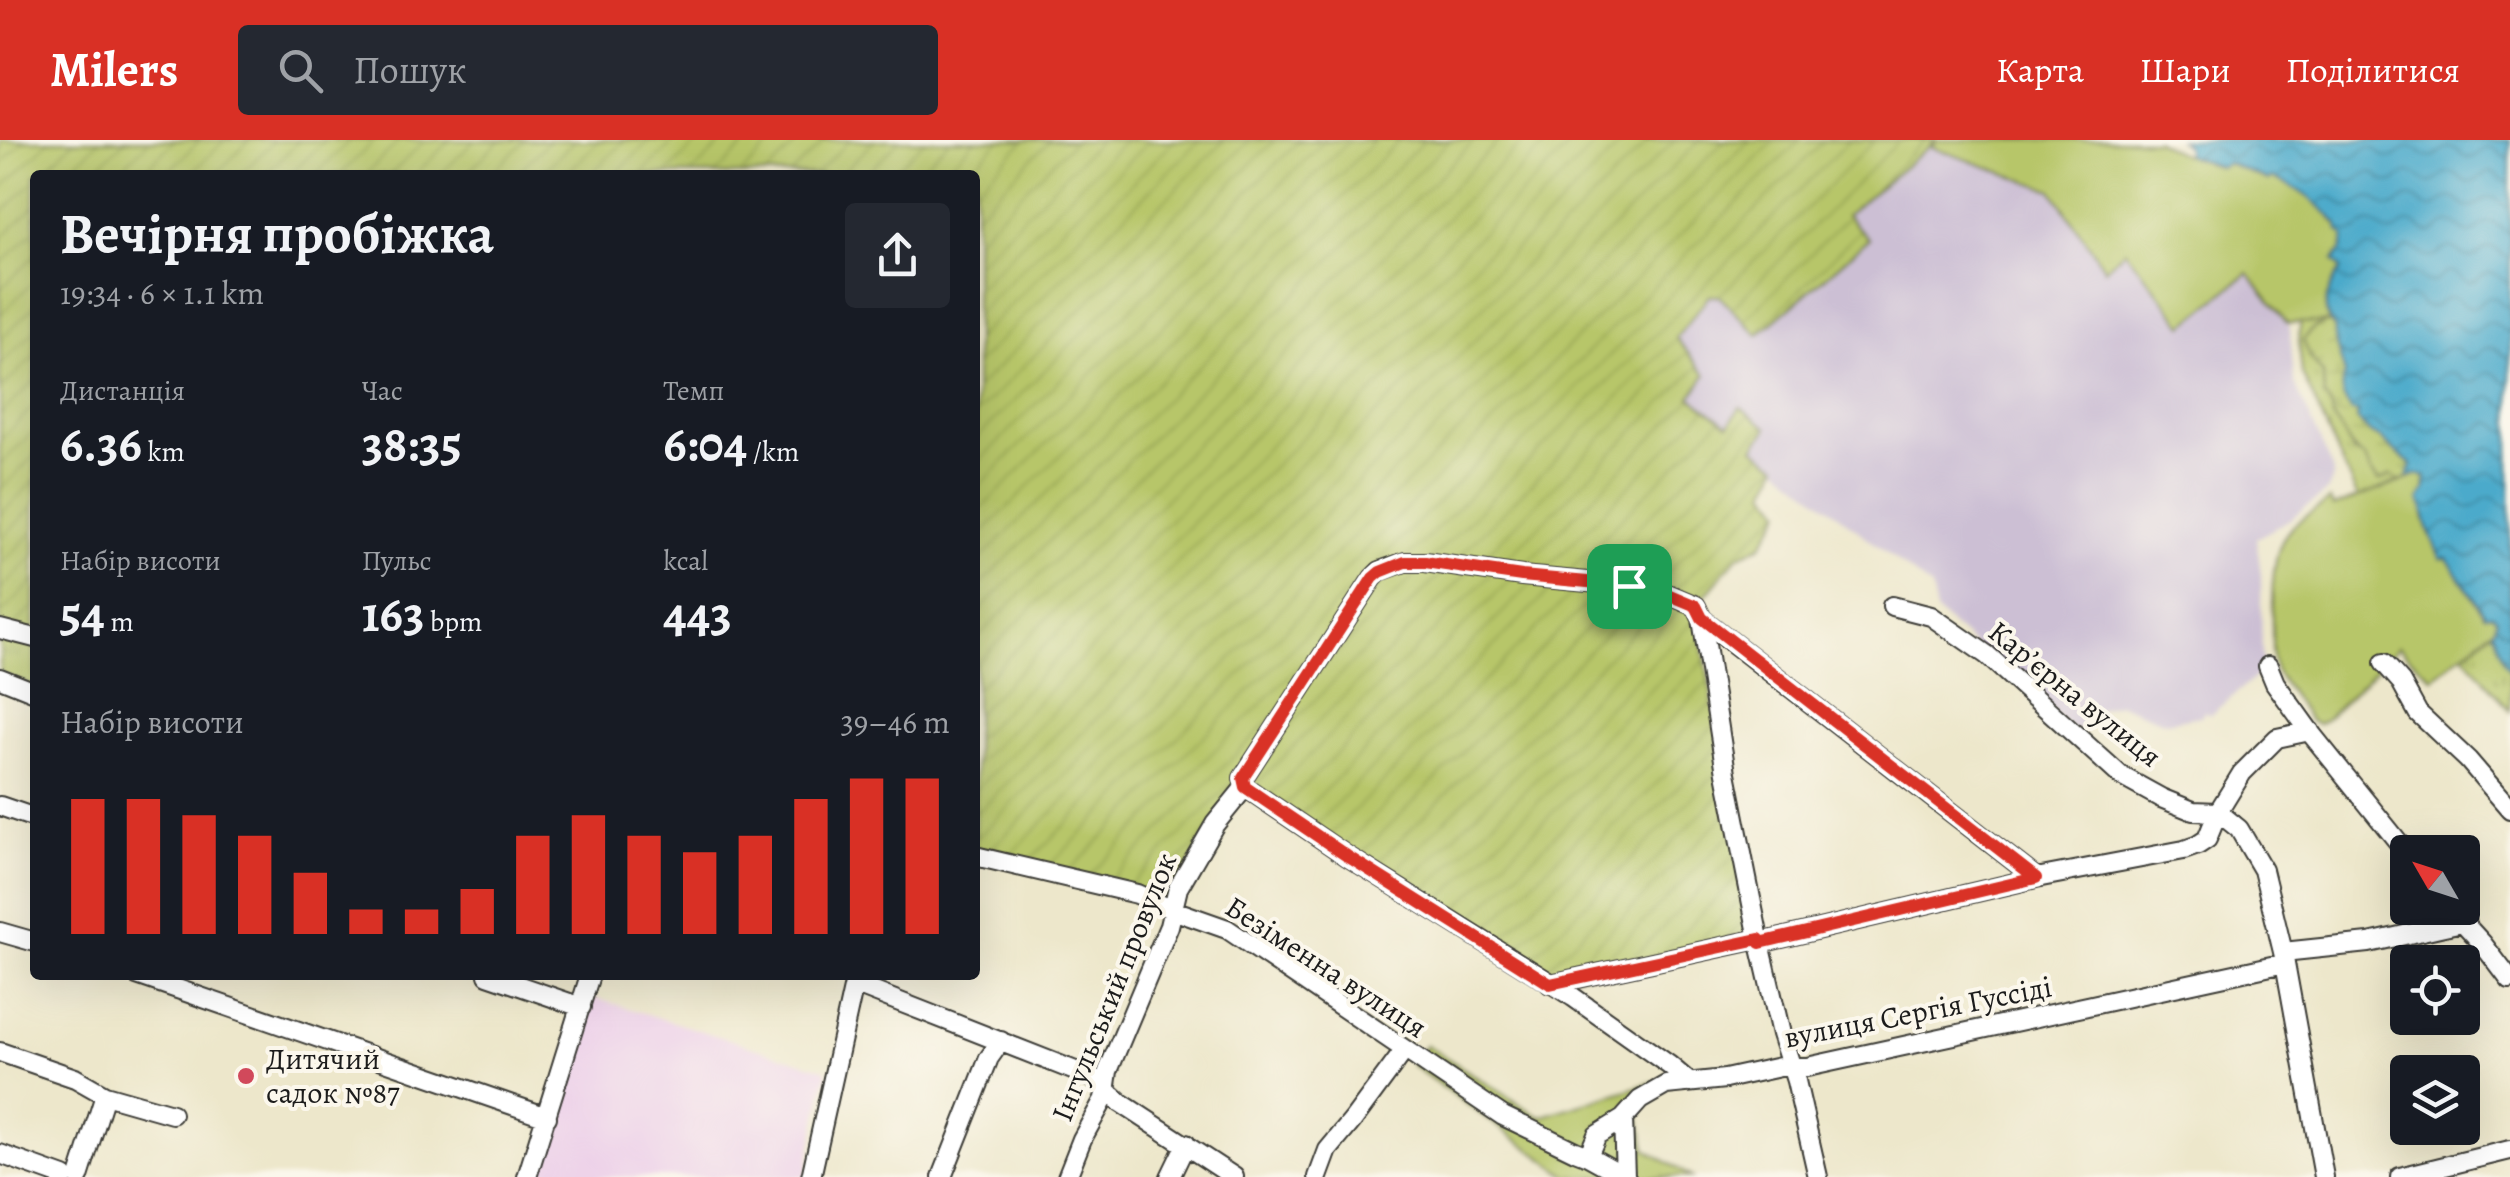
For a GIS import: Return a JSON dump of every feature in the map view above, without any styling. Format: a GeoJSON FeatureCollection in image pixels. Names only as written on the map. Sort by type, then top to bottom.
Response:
{"type":"FeatureCollection","features":[{"type":"Feature","properties":{"kind":"street","name":"Інгульський провулок"},"geometry":{"type":"LineString","coordinates":[[1066,1177],[1104,1099],[1108,1072],[1169,926],[1178,888],[1215,824],[1245,787],[1243,778],[1380,572],[1405,562],[1425,562],[1653,588],[1696,606],[1702,618]]}},
{"type":"Feature","properties":{"kind":"street","name":"Карʼєрна вулиця"},"geometry":{"type":"LineString","coordinates":[[1892,606],[1930,616],[1988,655],[2121,776],[2194,811],[2218,812]]}},
{"type":"Feature","properties":{"kind":"street"},"geometry":{"type":"LineString","coordinates":[[1702,618],[2036,878]]}},
{"type":"Feature","properties":{"kind":"street"},"geometry":{"type":"LineString","coordinates":[[1702,618],[1726,773],[1759,941],[1818,1177]]}},
{"type":"Feature","properties":{"kind":"street"},"geometry":{"type":"LineString","coordinates":[[0,629],[30,637]]}},
{"type":"Feature","properties":{"kind":"street"},"geometry":{"type":"LineString","coordinates":[[2384,663],[2401,682],[2418,713],[2468,760],[2510,809]]}},
{"type":"Feature","properties":{"kind":"street"},"geometry":{"type":"LineString","coordinates":[[2268,666],[2275,683],[2310,731],[2393,835]]}},
{"type":"Feature","properties":{"kind":"street"},"geometry":{"type":"LineString","coordinates":[[0,678],[30,690]]}},
{"type":"Feature","properties":{"kind":"street"},"geometry":{"type":"LineString","coordinates":[[1550,984],[2036,878],[2184,850],[2207,838],[2242,773],[2277,738],[2310,731]]}},
{"type":"Feature","properties":{"kind":"street"},"geometry":{"type":"LineString","coordinates":[[1245,787],[1573,998],[1689,1082]]}},
{"type":"Feature","properties":{"kind":"street"},"geometry":{"type":"LineString","coordinates":[[0,806],[30,816]]}},
{"type":"Feature","properties":{"kind":"street"},"geometry":{"type":"LineString","coordinates":[[2218,812],[2239,829],[2256,855],[2272,900],[2324,1177]]}},
{"type":"Feature","properties":{"kind":"street","name":"Безіменна вулиця"},"geometry":{"type":"LineString","coordinates":[[980,857],[1138,894],[1227,929],[1503,1116],[1626,1177]]}},
{"type":"Feature","properties":{"kind":"street","name":"вулиця Сергія Гуссіді"},"geometry":{"type":"LineString","coordinates":[[1588,1156],[1598,1135],[1622,1120],[1640,1100],[1666,1085],[1725,1079],[1780,1067],[1807,1067],[2284,957],[2369,943],[2425,925]]}},
{"type":"Feature","properties":{"kind":"street"},"geometry":{"type":"LineString","coordinates":[[2465,925],[2510,980]]}},
{"type":"Feature","properties":{"kind":"street"},"geometry":{"type":"LineString","coordinates":[[0,932],[30,941]]}},
{"type":"Feature","properties":{"kind":"street"},"geometry":{"type":"LineString","coordinates":[[151,980],[546,1117]]}},
{"type":"Feature","properties":{"kind":"street"},"geometry":{"type":"LineString","coordinates":[[503,980],[582,1007]]}},
{"type":"Feature","properties":{"kind":"street"},"geometry":{"type":"LineString","coordinates":[[527,1177],[589,980]]}},
{"type":"Feature","properties":{"kind":"street"},"geometry":{"type":"LineString","coordinates":[[810,1177],[854,980]]}},
{"type":"Feature","properties":{"kind":"street"},"geometry":{"type":"LineString","coordinates":[[862,980],[1093,1078],[1121,1103],[1234,1177]]}},
{"type":"Feature","properties":{"kind":"street"},"geometry":{"type":"LineString","coordinates":[[942,1177],[989,1058],[1001,1042]]}},
{"type":"Feature","properties":{"kind":"street"},"geometry":{"type":"LineString","coordinates":[[1318,1177],[1328,1150],[1404,1051]]}},
{"type":"Feature","properties":{"kind":"street"},"geometry":{"type":"LineString","coordinates":[[0,1052],[75,1078],[106,1095],[172,1114]]}},
{"type":"Feature","properties":{"kind":"street"},"geometry":{"type":"LineString","coordinates":[[79,1177],[106,1095]]}},
{"type":"Feature","properties":{"kind":"street"},"geometry":{"type":"LineString","coordinates":[[1622,1120],[1626,1177]]}},
{"type":"Feature","properties":{"kind":"street"},"geometry":{"type":"LineString","coordinates":[[1170,1177],[1186,1144]]}},
{"type":"Feature","properties":{"kind":"street"},"geometry":{"type":"LineString","coordinates":[[2400,1177],[2510,1150]]}},
{"type":"Feature","properties":{"kind":"street"},"geometry":{"type":"LineString","coordinates":[[0,1154],[64,1177]]}},
{"type":"Feature","properties":{"kind":"shaded area"},"geometry":{"type":"Polygon","coordinates":[[[1931,147],[2053,190],[2105,268],[2125,250],[2184,324],[2248,272],[2290,329],[2294,382],[2333,469],[2333,478],[2328,491],[2283,524],[2256,538],[2261,574],[2262,672],[2210,715],[2205,711],[2201,716],[2166,722],[2119,704],[2093,711],[2076,732],[1936,612],[1931,588],[1754,448],[1768,428],[1729,425],[1690,397],[1675,338],[1708,296],[1718,296],[1758,335],[1868,240],[1846,215],[1931,147]]]}},
{"type":"Feature","properties":{"kind":"shaded area"},"geometry":{"type":"Polygon","coordinates":[[[595,998],[824,1069],[827,1073],[805,1177],[532,1177],[590,1000],[595,998]]]}},
{"type":"Feature","properties":{"kind":"green space"},"geometry":{"type":"Polygon","coordinates":[[[0,140],[1937,140],[1846,215],[1869,239],[1758,335],[1719,296],[1709,296],[1676,338],[1706,375],[1691,397],[1729,425],[1740,407],[1768,428],[1754,448],[1778,465],[1767,491],[1782,510],[1762,545],[1738,556],[1696,606],[1753,933],[1562,979],[1542,976],[1239,781],[1170,897],[980,854],[980,170],[30,170],[30,634],[0,626],[0,140]]]}},
{"type":"Feature","properties":{"kind":"green space"},"geometry":{"type":"Polygon","coordinates":[[[1937,140],[2156,140],[2195,159],[2220,167],[2228,163],[2268,181],[2282,181],[2323,209],[2345,236],[2334,261],[2341,269],[2326,301],[2329,322],[2287,323],[2248,273],[2184,325],[2125,250],[2105,269],[2052,190],[1931,147],[1937,140]]]}},
{"type":"Feature","properties":{"kind":"green space"},"geometry":{"type":"Polygon","coordinates":[[[2324,310],[2329,322],[2324,323],[2310,357],[2323,374],[2324,396],[2353,452],[2365,458],[2370,471],[2400,481],[2358,498],[2302,374],[2301,311],[2324,310]]]}},
{"type":"Feature","properties":{"kind":"green space"},"geometry":{"type":"Polygon","coordinates":[[[2329,322],[2335,329],[2358,413],[2372,434],[2413,465],[2419,475],[2400,481],[2391,475],[2379,481],[2332,419],[2332,408],[2324,396],[2323,374],[2303,340],[2315,327],[2329,322]]]}},
{"type":"Feature","properties":{"kind":"green space"},"geometry":{"type":"Polygon","coordinates":[[[2419,475],[2426,477],[2424,516],[2441,558],[2446,556],[2484,614],[2497,619],[2495,627],[2433,678],[2398,647],[2326,719],[2318,724],[2310,721],[2275,671],[2272,657],[2272,589],[2283,539],[2295,524],[2330,500],[2333,507],[2419,475]]]}},
{"type":"Feature","properties":{"kind":"green space"},"geometry":{"type":"Polygon","coordinates":[[[2493,630],[2510,671],[2510,711],[2464,654],[2493,630]]]}},
{"type":"Feature","properties":{"kind":"green space"},"geometry":{"type":"Polygon","coordinates":[[[0,632],[30,640],[30,685],[0,674],[0,632]]]}},
{"type":"Feature","properties":{"kind":"green space"},"geometry":{"type":"Polygon","coordinates":[[[1426,1045],[1540,1117],[1663,1079],[1638,1111],[1646,1149],[1691,1177],[1569,1177],[1412,1065],[1426,1045]]]}},
{"type":"Feature","properties":{"kind":"water"},"geometry":{"type":"Polygon","coordinates":[[[2179,140],[2510,140],[2510,671],[2493,630],[2497,619],[2485,614],[2435,547],[2419,500],[2426,489],[2426,477],[2407,478],[2412,465],[2371,434],[2357,419],[2358,412],[2352,412],[2344,399],[2345,375],[2326,306],[2341,269],[2334,261],[2345,236],[2338,224],[2289,185],[2271,178],[2269,181],[2228,163],[2220,167],[2186,155],[2186,147],[2179,140]]]}},
{"type":"Feature","properties":{"kind":"place","name":"Дитячий садок №87"},"geometry":{"type":"Point","coordinates":[246,1076]}},
{"type":"Feature","properties":{"kind":"route"},"geometry":{"type":"LineString","coordinates":[[1405,562],[1425,562],[1629,586],[1653,588],[1696,606],[1702,618],[2036,878],[1760,943],[1759,939],[1550,984],[1245,787],[1243,778],[1380,572],[1405,562]]}}]}
